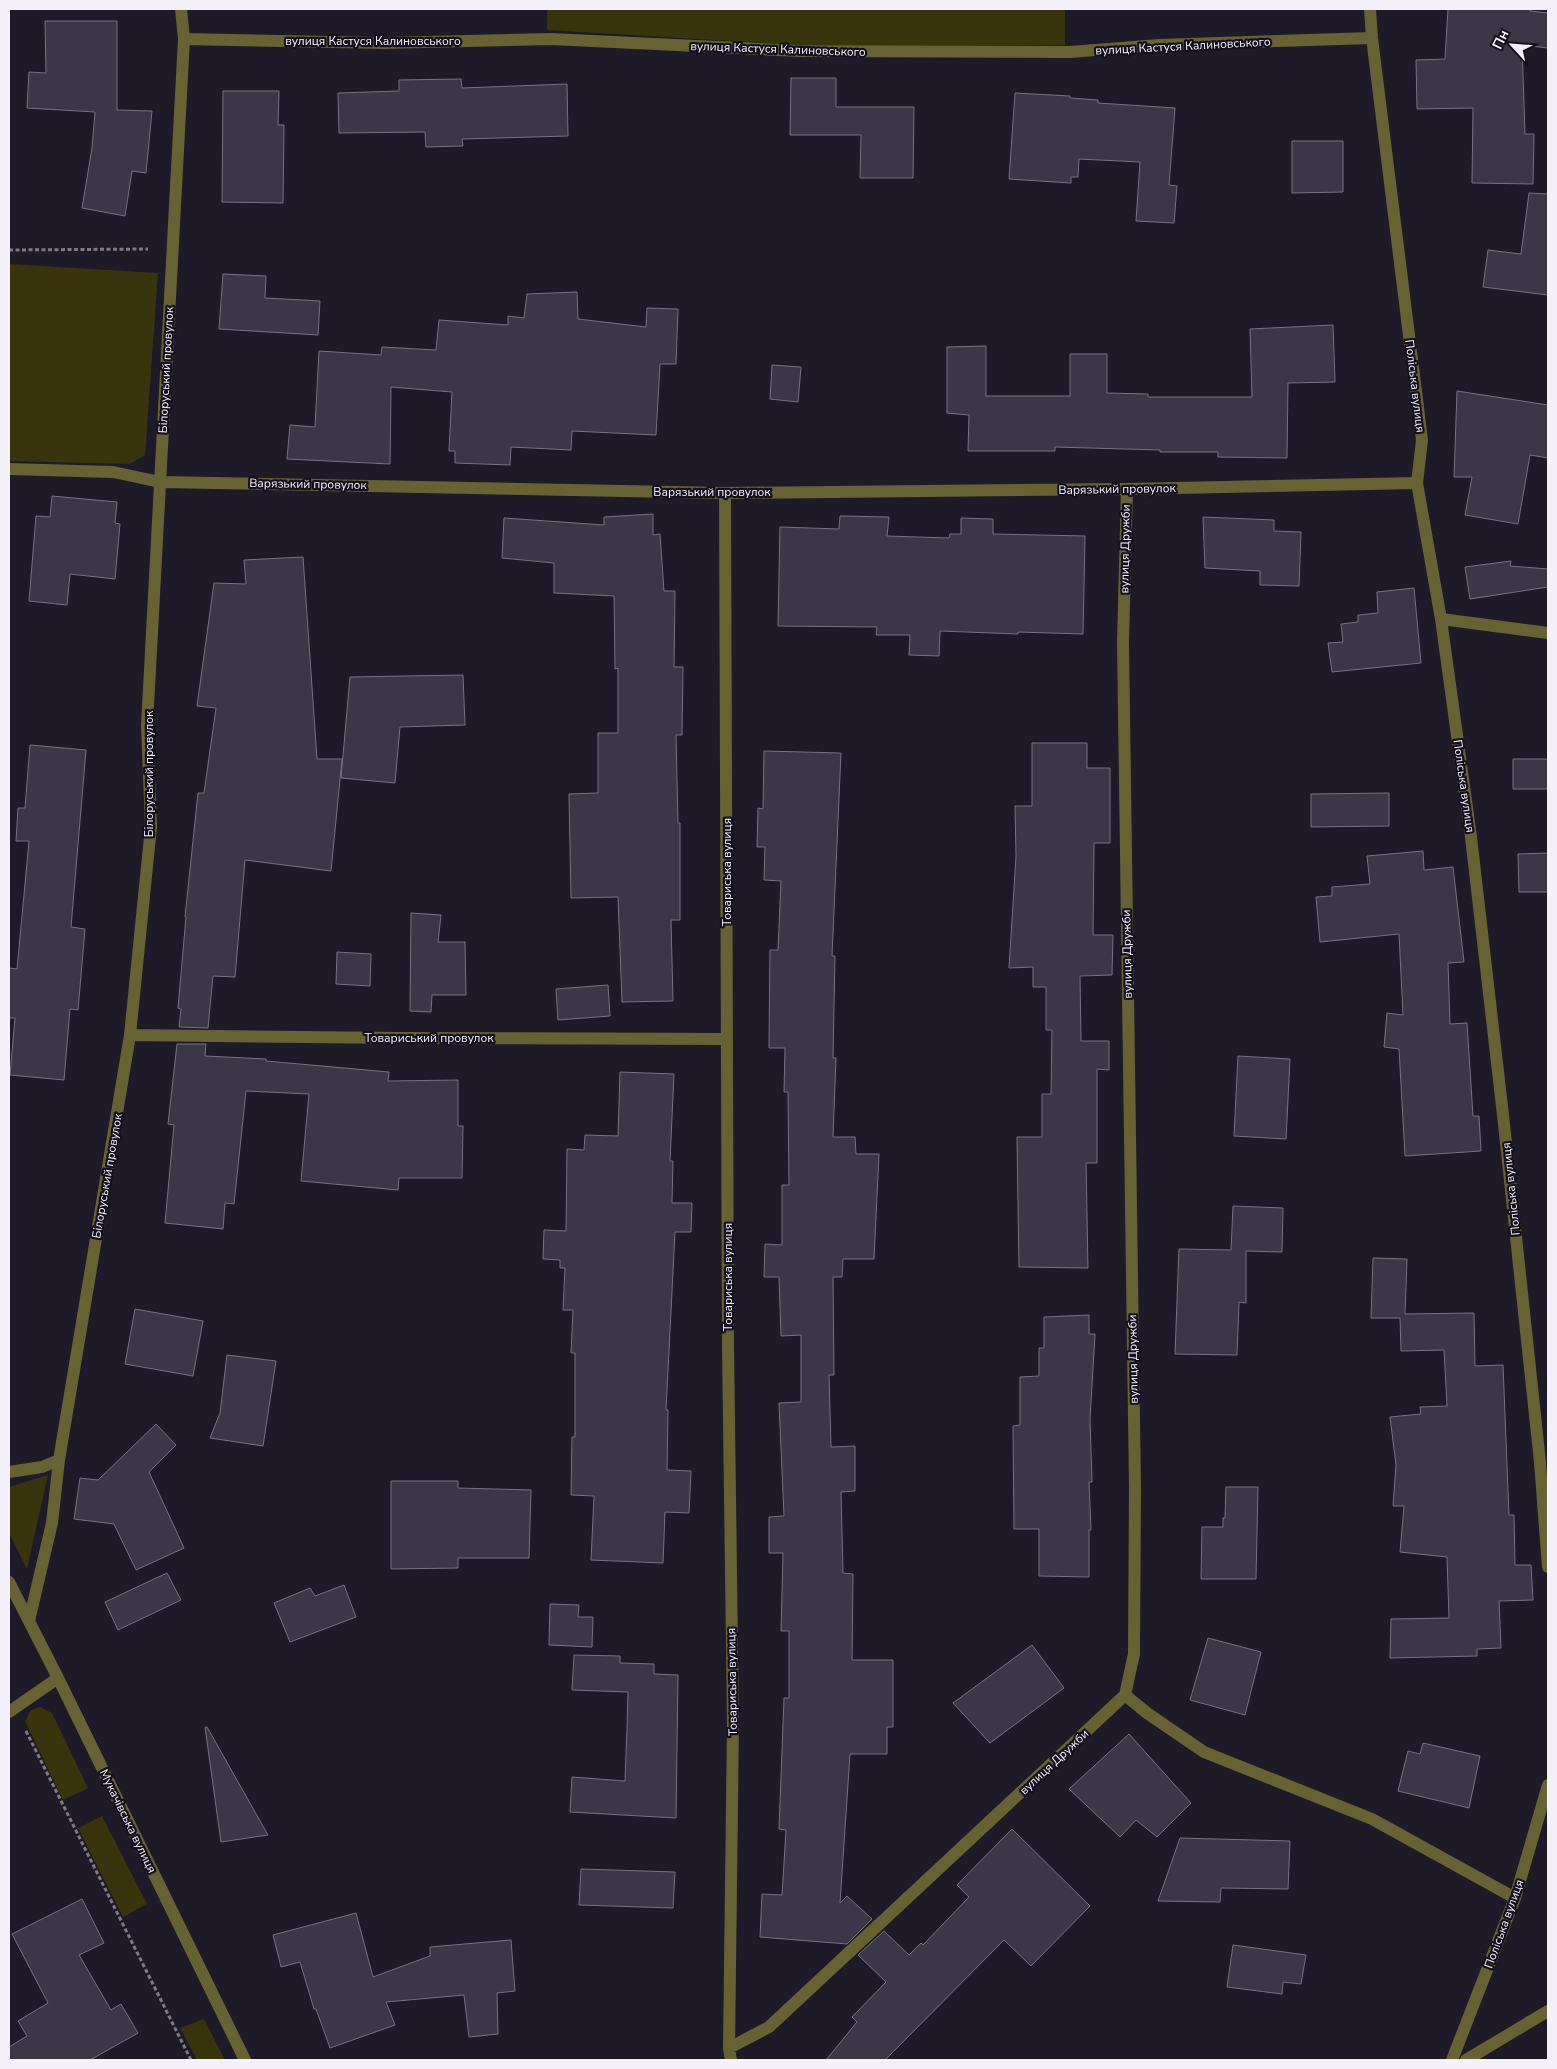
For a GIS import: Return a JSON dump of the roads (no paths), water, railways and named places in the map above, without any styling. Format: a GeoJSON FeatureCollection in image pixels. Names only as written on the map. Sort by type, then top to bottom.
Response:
{"type":"FeatureCollection","features":[{"type":"Feature","properties":{"kind":"street","name":"Білоруський провулок"},"geometry":{"type":"LineString","coordinates":[[29,1621],[52,1523],[59,1460],[130,1035],[151,827],[147,725],[184,39],[181,9]]}},
{"type":"Feature","properties":{"kind":"street","name":"Поліська вулиця"},"geometry":{"type":"LineString","coordinates":[[1370,9],[1422,440],[1417,483],[1441,619],[1472,836],[1540,1462],[1548,1566]]}},
{"type":"Feature","properties":{"kind":"street","name":"вулиця Кастуся Калиновського"},"geometry":{"type":"LineString","coordinates":[[184,39],[384,43],[551,39],[800,51],[1070,52],[1159,45],[1372,38]]}},
{"type":"Feature","properties":{"kind":"street","name":"Варязький провулок"},"geometry":{"type":"LineString","coordinates":[[9,469],[113,472],[160,482],[725,493],[1127,489],[1417,483]]}},
{"type":"Feature","properties":{"kind":"street","name":"вулиця Дружби"},"geometry":{"type":"LineString","coordinates":[[730,2054],[769,2027],[1125,1695],[1134,1654],[1135,1488],[1123,642],[1127,489]]}},
{"type":"Feature","properties":{"kind":"street","name":"Товариська вулиця"},"geometry":{"type":"LineString","coordinates":[[725,493],[728,1345],[733,1722],[730,2054]]}},
{"type":"Feature","properties":{"kind":"street"},"geometry":{"type":"LineString","coordinates":[[1441,619],[1548,633]]}},
{"type":"Feature","properties":{"kind":"street","name":"Товариський провулок"},"geometry":{"type":"LineString","coordinates":[[130,1035],[728,1039]]}},
{"type":"Feature","properties":{"kind":"street"},"geometry":{"type":"LineString","coordinates":[[9,1472],[42,1467],[59,1460]]}},
{"type":"Feature","properties":{"kind":"street","name":"Мукачівська вулиця"},"geometry":{"type":"LineString","coordinates":[[9,1582],[245,2060]]}},
{"type":"Feature","properties":{"kind":"street"},"geometry":{"type":"LineString","coordinates":[[9,1712],[58,1678]]}},
{"type":"Feature","properties":{"kind":"street"},"geometry":{"type":"LineString","coordinates":[[1125,1695],[1147,1713],[1204,1752],[1372,1819],[1516,1898]]}},
{"type":"Feature","properties":{"kind":"street","name":"Поліська вулиця"},"geometry":{"type":"LineString","coordinates":[[1452,2060],[1516,1898],[1548,1785]]}},
{"type":"Feature","properties":{"kind":"street"},"geometry":{"type":"LineString","coordinates":[[1466,2060],[1548,2011]]}}]}
